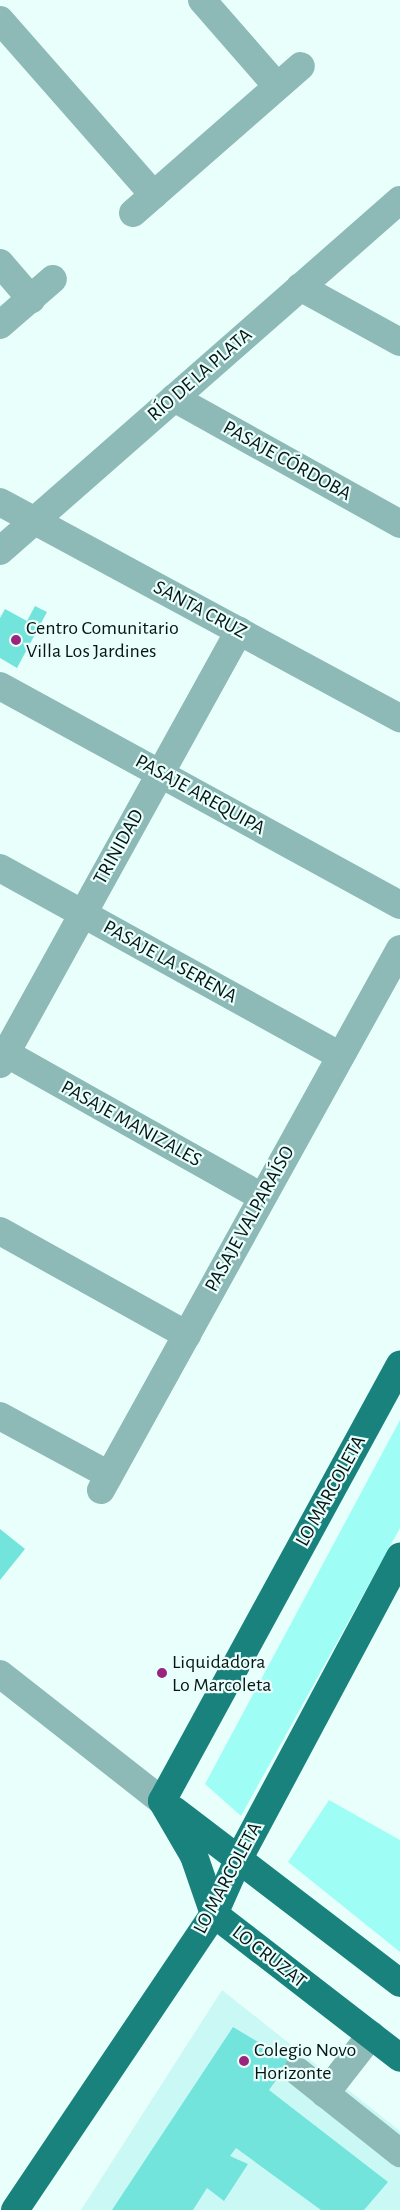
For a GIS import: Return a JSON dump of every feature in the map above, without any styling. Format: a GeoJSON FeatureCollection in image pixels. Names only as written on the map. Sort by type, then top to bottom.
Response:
{"type":"FeatureCollection","features":[{"type":"Feature","properties":{"kind":"main road","name":"LO MARCOLETA"},"geometry":{"type":"LineString","coordinates":[[162,1801],[400,1365]]}},
{"type":"Feature","properties":{"kind":"main road","name":"LO MARCOLETA"},"geometry":{"type":"LineString","coordinates":[[16,2210],[214,1914],[238,1860],[400,1557]]}},
{"type":"Feature","properties":{"kind":"main road","name":"LO CRUZAT"},"geometry":{"type":"LineString","coordinates":[[162,1801],[400,1983]]}},
{"type":"Feature","properties":{"kind":"main road","name":"LO CRUZAT"},"geometry":{"type":"LineString","coordinates":[[162,1801],[194,1856],[214,1914],[400,2058]]}},
{"type":"Feature","properties":{"kind":"street"},"geometry":{"type":"LineString","coordinates":[[202,0],[278,86]]}},
{"type":"Feature","properties":{"kind":"street"},"geometry":{"type":"LineString","coordinates":[[0,20],[154,195]]}},
{"type":"Feature","properties":{"kind":"street"},"geometry":{"type":"LineString","coordinates":[[133,213],[300,66]]}},
{"type":"Feature","properties":{"kind":"street","name":"RÍO DE LA PLATA"},"geometry":{"type":"LineString","coordinates":[[0,551],[400,200]]}},
{"type":"Feature","properties":{"kind":"street"},"geometry":{"type":"LineString","coordinates":[[0,263],[31,299]]}},
{"type":"Feature","properties":{"kind":"street"},"geometry":{"type":"LineString","coordinates":[[0,326],[52,279]]}},
{"type":"Feature","properties":{"kind":"street"},"geometry":{"type":"LineString","coordinates":[[300,288],[400,342]]}},
{"type":"Feature","properties":{"kind":"street","name":"PASAJE CÓRDOBA"},"geometry":{"type":"LineString","coordinates":[[174,398],[400,524]]}},
{"type":"Feature","properties":{"kind":"street","name":"SANTA CRUZ"},"geometry":{"type":"LineString","coordinates":[[0,502],[400,718]]}},
{"type":"Feature","properties":{"kind":"street","name":"TRINIDAD"},"geometry":{"type":"LineString","coordinates":[[2,1056],[239,631]]}},
{"type":"Feature","properties":{"kind":"street","name":"PASAJE AREQUIPA"},"geometry":{"type":"LineString","coordinates":[[0,686],[400,905]]}},
{"type":"Feature","properties":{"kind":"street","name":"PASAJE LA SERENA"},"geometry":{"type":"LineString","coordinates":[[0,868],[340,1056]]}},
{"type":"Feature","properties":{"kind":"street","name":"PASAJE VALPARAÍSO"},"geometry":{"type":"LineString","coordinates":[[0,1416],[105,1482],[400,949]]}},
{"type":"Feature","properties":{"kind":"street","name":"PASAJE MANIZALES"},"geometry":{"type":"LineString","coordinates":[[2,1056],[262,1197]]}},
{"type":"Feature","properties":{"kind":"street"},"geometry":{"type":"LineString","coordinates":[[0,1231],[187,1335]]}},
{"type":"Feature","properties":{"kind":"street","name":"LO CRUZAT"},"geometry":{"type":"LineString","coordinates":[[0,1674],[162,1801]]}},
{"type":"Feature","properties":{"kind":"street"},"geometry":{"type":"LineString","coordinates":[[325,2094],[371,2035]]}},
{"type":"Feature","properties":{"kind":"street"},"geometry":{"type":"LineString","coordinates":[[296,2072],[400,2153]]}},
{"type":"Feature","properties":{"kind":"shaded area"},"geometry":{"type":"Polygon","coordinates":[[[400,1420],[400,1528],[241,1816],[205,1784],[400,1420]]]}},
{"type":"Feature","properties":{"kind":"shaded area"},"geometry":{"type":"Polygon","coordinates":[[[329,1800],[400,1840],[400,1952],[288,1862],[329,1800]]]}},
{"type":"Feature","properties":{"kind":"shaded area","name":"Colegio Novo Horizonte"},"geometry":{"type":"Polygon","coordinates":[[[222,1990],[400,2131],[400,2210],[81,2210],[222,1990]]]}},
{"type":"Feature","properties":{"kind":"building","name":"Centro Comunitario Villa Los Jardines"},"geometry":{"type":"Polygon","coordinates":[[[35,606],[47,612],[17,668],[0,658],[0,618],[5,609],[27,621],[35,606]]]}},
{"type":"Feature","properties":{"kind":"building"},"geometry":{"type":"Polygon","coordinates":[[[0,1529],[25,1549],[0,1580],[0,1529]]]}},
{"type":"Feature","properties":{"kind":"building"},"geometry":{"type":"Polygon","coordinates":[[[233,2027],[290,2061],[269,2090],[388,2182],[364,2210],[321,2210],[236,2148],[230,2156],[248,2164],[224,2201],[207,2188],[193,2210],[112,2210],[233,2027]]]}},
{"type":"Feature","properties":{"kind":"place","name":"Centro Comunitario Villa Los Jardines"},"geometry":{"type":"Point","coordinates":[16,640]}},
{"type":"Feature","properties":{"kind":"place","name":"Liquidadora Lo Marcoleta"},"geometry":{"type":"Point","coordinates":[162,1673]}},
{"type":"Feature","properties":{"kind":"place","name":"Colegio Novo Horizonte"},"geometry":{"type":"Point","coordinates":[244,2061]}}]}
